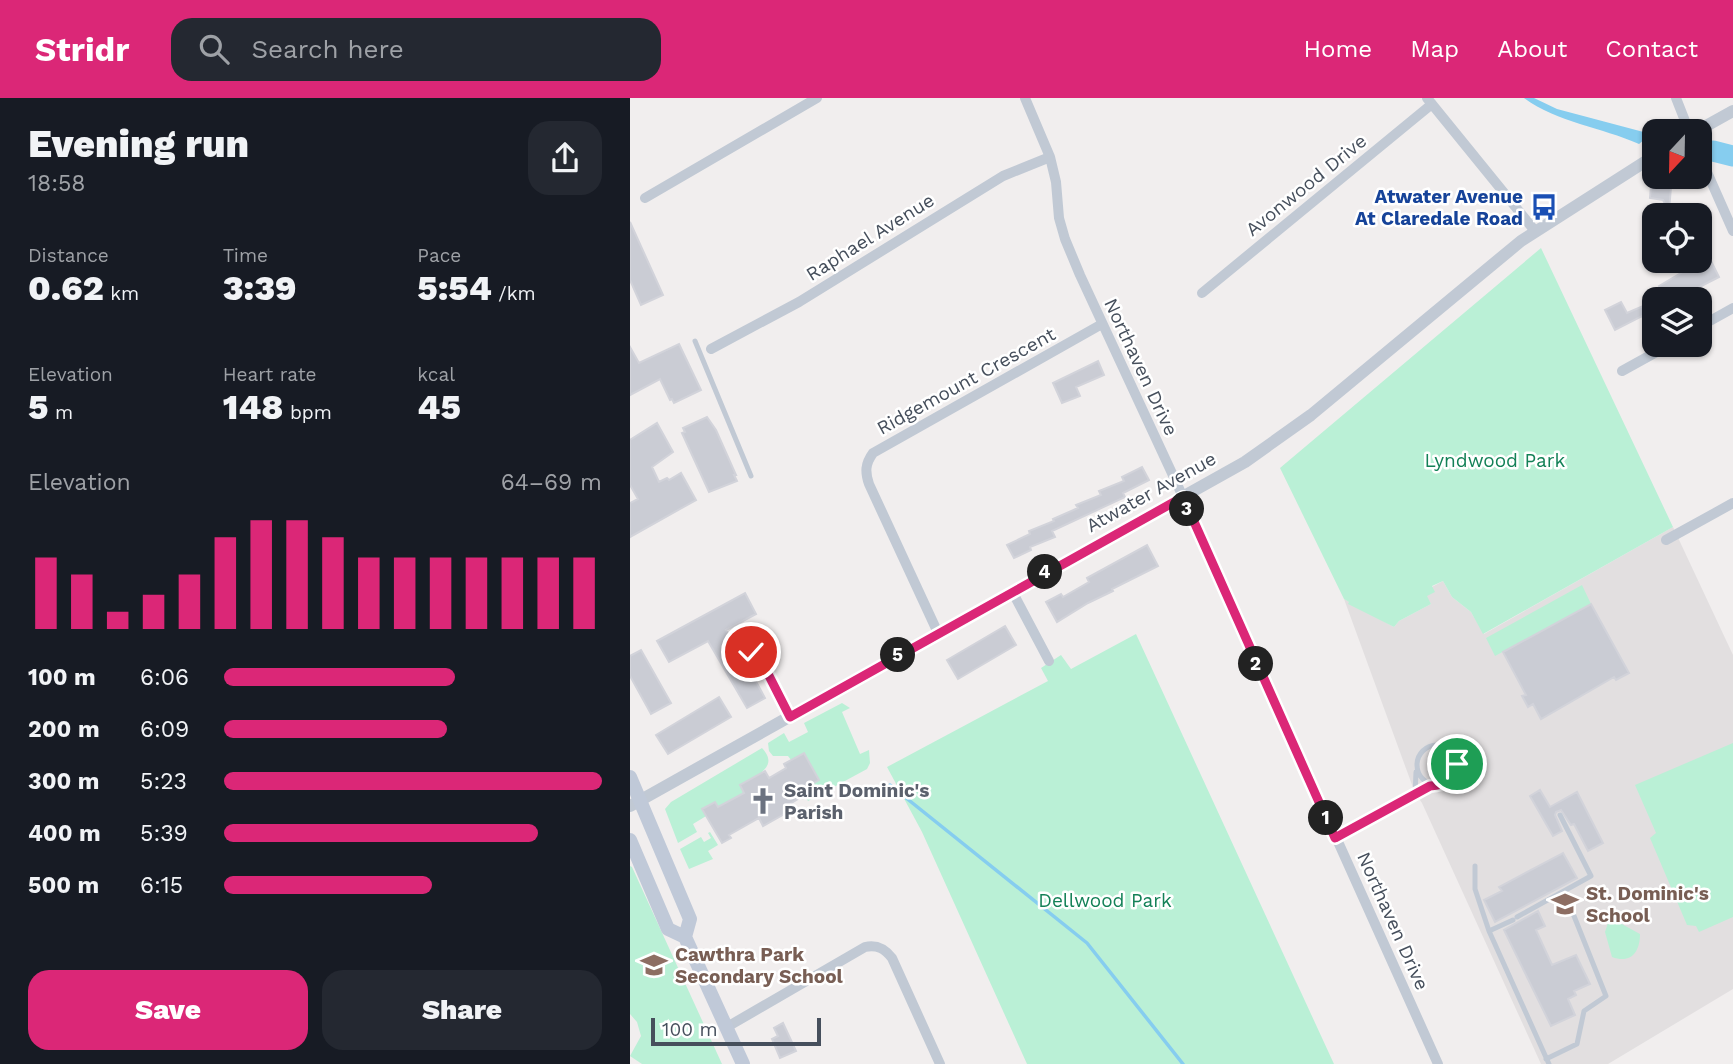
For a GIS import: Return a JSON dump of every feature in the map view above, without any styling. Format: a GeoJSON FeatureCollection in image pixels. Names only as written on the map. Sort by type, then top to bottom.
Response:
{"type":"FeatureCollection","features":[{"type":"Feature","properties":{"kind":"main road"},"geometry":{"type":"LineString","coordinates":[[630,777],[636,803],[690,919],[685,937]]}},
{"type":"Feature","properties":{"kind":"main road"},"geometry":{"type":"LineString","coordinates":[[630,840],[668,929],[685,937],[743,1064]]}},
{"type":"Feature","properties":{"kind":"street"},"geometry":{"type":"LineString","coordinates":[[645,198],[817,98]]}},
{"type":"Feature","properties":{"kind":"street","name":"Northaven Drive"},"geometry":{"type":"LineString","coordinates":[[1025,98],[1050,157],[1065,239],[1438,1064]]}},
{"type":"Feature","properties":{"kind":"street"},"geometry":{"type":"LineString","coordinates":[[1676,98],[1684,119]]}},
{"type":"Feature","properties":{"kind":"street"},"geometry":{"type":"LineString","coordinates":[[1429,101],[1535,231]]}},
{"type":"Feature","properties":{"kind":"street","name":"Avonwood Drive"},"geometry":{"type":"LineString","coordinates":[[1202,293],[1429,101]]}},
{"type":"Feature","properties":{"kind":"street"},"geometry":{"type":"LineString","coordinates":[[1712,123],[1733,111]]}},
{"type":"Feature","properties":{"kind":"street","name":"Raphael Avenue"},"geometry":{"type":"LineString","coordinates":[[711,349],[799,302],[1003,176],[1050,157]]}},
{"type":"Feature","properties":{"kind":"street","name":"Atwater Avenue"},"geometry":{"type":"LineString","coordinates":[[636,803],[1273,444],[1535,231],[1642,164]]}},
{"type":"Feature","properties":{"kind":"street"},"geometry":{"type":"LineString","coordinates":[[1712,183],[1733,231]]}},
{"type":"Feature","properties":{"kind":"street"},"geometry":{"type":"LineString","coordinates":[[1712,320],[1733,308]]}},
{"type":"Feature","properties":{"kind":"street","name":"Ridgemount Crescent"},"geometry":{"type":"LineString","coordinates":[[937,633],[869,484],[866,475],[868,460],[873,453],[1102,324]]}},
{"type":"Feature","properties":{"kind":"street"},"geometry":{"type":"LineString","coordinates":[[1622,371],[1647,357]]}},
{"type":"Feature","properties":{"kind":"street"},"geometry":{"type":"LineString","coordinates":[[1666,540],[1733,503]]}},
{"type":"Feature","properties":{"kind":"street"},"geometry":{"type":"LineString","coordinates":[[1012,591],[1049,661]]}},
{"type":"Feature","properties":{"kind":"street"},"geometry":{"type":"LineString","coordinates":[[1335,838],[1415,795]]}},
{"type":"Feature","properties":{"kind":"street"},"geometry":{"type":"LineString","coordinates":[[727,1027],[865,947],[877,946],[892,958],[940,1064]]}},
{"type":"Feature","properties":{"kind":"lane"},"geometry":{"type":"LineString","coordinates":[[695,341],[751,476]]}},
{"type":"Feature","properties":{"kind":"lane"},"geometry":{"type":"LineString","coordinates":[[741,652],[756,655],[790,717]]}},
{"type":"Feature","properties":{"kind":"lane"},"geometry":{"type":"LineString","coordinates":[[1438,745],[1450,750],[1457,762],[1454,776],[1444,785],[1433,786],[1415,795],[1416,765],[1423,750],[1438,745]]}},
{"type":"Feature","properties":{"kind":"lane"},"geometry":{"type":"LineString","coordinates":[[1416,765],[1421,778],[1433,786]]}},
{"type":"Feature","properties":{"kind":"lane"},"geometry":{"type":"LineString","coordinates":[[1489,932],[1591,876],[1560,815]]}},
{"type":"Feature","properties":{"kind":"lane"},"geometry":{"type":"LineString","coordinates":[[1475,866],[1475,889],[1489,932],[1547,1062],[1577,1044],[1584,1010],[1606,996],[1564,891]]}},
{"type":"Feature","properties":{"kind":"shaded area"},"geometry":{"type":"Polygon","coordinates":[[[1673,527],[1733,655],[1733,989],[1608,1064],[1541,1064],[1422,803],[1415,793],[1344,599],[1394,627],[1399,621],[1431,604],[1426,596],[1432,587],[1443,581],[1452,597],[1471,612],[1484,634],[1673,527]]]}},
{"type":"Feature","properties":{"kind":"green space","name":"Lyndwood Park"},"geometry":{"type":"Polygon","coordinates":[[[1541,248],[1673,527],[1483,634],[1471,612],[1452,597],[1443,581],[1432,586],[1435,592],[1427,596],[1431,604],[1399,621],[1394,627],[1348,604],[1344,599],[1280,468],[1541,248]]]}},
{"type":"Feature","properties":{"kind":"green space"},"geometry":{"type":"Polygon","coordinates":[[[1582,585],[1591,604],[1495,656],[1486,638],[1582,585]]]}},
{"type":"Feature","properties":{"kind":"green space","name":"Dellwood Park"},"geometry":{"type":"Polygon","coordinates":[[[1136,634],[1334,1064],[1027,1064],[922,832],[887,767],[1048,681],[1041,668],[1061,655],[1071,669],[1136,634]]]}},
{"type":"Feature","properties":{"kind":"green space"},"geometry":{"type":"Polygon","coordinates":[[[842,703],[850,708],[842,712],[860,754],[869,750],[870,763],[867,769],[808,801],[802,790],[819,780],[804,753],[791,760],[788,756],[773,756],[768,743],[784,733],[789,742],[808,732],[804,723],[842,703]]]}},
{"type":"Feature","properties":{"kind":"green space"},"geometry":{"type":"Polygon","coordinates":[[[1733,743],[1733,917],[1699,932],[1696,926],[1687,925],[1650,838],[1656,833],[1635,785],[1733,743]]]}},
{"type":"Feature","properties":{"kind":"green space"},"geometry":{"type":"Polygon","coordinates":[[[762,748],[767,755],[767,766],[740,785],[744,793],[693,824],[697,832],[678,843],[665,809],[671,802],[762,748]]]}},
{"type":"Feature","properties":{"kind":"green space"},"geometry":{"type":"Polygon","coordinates":[[[710,832],[718,845],[708,851],[713,859],[689,869],[680,849],[701,837],[704,842],[711,838],[708,833],[710,832]]]}},
{"type":"Feature","properties":{"kind":"green space","name":"Cawthra Park Secondary School"},"geometry":{"type":"Polygon","coordinates":[[[630,866],[722,1064],[642,1064],[630,1056],[641,1036],[637,1022],[630,1014],[630,866]]]}},
{"type":"Feature","properties":{"kind":"green space"},"geometry":{"type":"Polygon","coordinates":[[[1618,922],[1640,934],[1636,951],[1629,958],[1612,957],[1605,932],[1608,923],[1618,922]]]}},
{"type":"Feature","properties":{"kind":"water"},"geometry":{"type":"Polygon","coordinates":[[[1524,98],[1534,98],[1557,109],[1642,132],[1642,142],[1639,144],[1565,119],[1524,98]]]}},
{"type":"Feature","properties":{"kind":"building"},"geometry":{"type":"Polygon","coordinates":[[[1651,189],[1671,189],[1670,203],[1650,198],[1651,189]]]}},
{"type":"Feature","properties":{"kind":"building"},"geometry":{"type":"Polygon","coordinates":[[[630,222],[663,295],[641,305],[630,280],[630,222]]]}},
{"type":"Feature","properties":{"kind":"building"},"geometry":{"type":"Polygon","coordinates":[[[1712,263],[1719,277],[1699,287],[1659,286],[1681,273],[1712,273],[1712,263]]]}},
{"type":"Feature","properties":{"kind":"building"},"geometry":{"type":"Polygon","coordinates":[[[1621,302],[1627,313],[1642,306],[1642,316],[1615,330],[1605,310],[1621,302]]]}},
{"type":"Feature","properties":{"kind":"building"},"geometry":{"type":"Polygon","coordinates":[[[679,344],[701,390],[674,403],[660,379],[630,395],[630,347],[639,363],[679,344]]]}},
{"type":"Feature","properties":{"kind":"building"},"geometry":{"type":"Polygon","coordinates":[[[1098,361],[1104,375],[1076,387],[1080,396],[1062,403],[1053,383],[1098,361]]]}},
{"type":"Feature","properties":{"kind":"building"},"geometry":{"type":"Polygon","coordinates":[[[707,417],[716,430],[737,481],[709,492],[682,433],[685,432],[683,428],[707,417]]]}},
{"type":"Feature","properties":{"kind":"building"},"geometry":{"type":"Polygon","coordinates":[[[657,423],[673,452],[652,467],[659,482],[681,473],[696,500],[630,537],[630,503],[638,499],[630,485],[630,440],[657,423]]]}},
{"type":"Feature","properties":{"kind":"building"},"geometry":{"type":"Polygon","coordinates":[[[1142,467],[1149,480],[1123,493],[1125,497],[1052,531],[1055,537],[1030,547],[1031,550],[1014,558],[1007,545],[1030,534],[1029,531],[1078,508],[1076,505],[1101,495],[1099,491],[1124,481],[1122,477],[1142,467]]]}},
{"type":"Feature","properties":{"kind":"building"},"geometry":{"type":"Polygon","coordinates":[[[1147,545],[1158,566],[1112,589],[1113,591],[1057,622],[1046,602],[1061,594],[1063,597],[1089,582],[1087,578],[1147,545]]]}},
{"type":"Feature","properties":{"kind":"building"},"geometry":{"type":"Polygon","coordinates":[[[745,593],[756,614],[726,630],[737,648],[737,654],[742,656],[765,698],[747,708],[708,641],[669,662],[657,641],[745,593]]]}},
{"type":"Feature","properties":{"kind":"building"},"geometry":{"type":"Polygon","coordinates":[[[1591,604],[1629,673],[1616,680],[1614,677],[1541,719],[1533,704],[1528,707],[1522,696],[1526,695],[1503,652],[1591,604]]]}},
{"type":"Feature","properties":{"kind":"building"},"geometry":{"type":"Polygon","coordinates":[[[1005,626],[1016,645],[958,679],[947,660],[1005,626]]]}},
{"type":"Feature","properties":{"kind":"building"},"geometry":{"type":"Polygon","coordinates":[[[641,650],[671,703],[651,714],[630,676],[630,656],[641,650]]]}},
{"type":"Feature","properties":{"kind":"building"},"geometry":{"type":"Polygon","coordinates":[[[719,697],[731,717],[668,754],[656,735],[719,697]]]}},
{"type":"Feature","properties":{"kind":"building","name":"Saint Dominic's Parish"},"geometry":{"type":"Polygon","coordinates":[[[804,753],[819,780],[795,794],[798,799],[785,807],[788,812],[763,826],[759,818],[729,835],[731,838],[722,843],[702,809],[715,802],[718,807],[744,793],[740,785],[765,771],[769,778],[786,768],[784,764],[804,753]]]}},
{"type":"Feature","properties":{"kind":"building"},"geometry":{"type":"Polygon","coordinates":[[[1540,790],[1550,807],[1577,792],[1603,843],[1588,851],[1574,824],[1571,825],[1561,810],[1555,815],[1562,831],[1553,836],[1530,796],[1540,790]]]}},
{"type":"Feature","properties":{"kind":"building"},"geometry":{"type":"Polygon","coordinates":[[[1563,853],[1577,878],[1495,922],[1484,900],[1502,891],[1499,887],[1563,853]]]}},
{"type":"Feature","properties":{"kind":"building"},"geometry":{"type":"Polygon","coordinates":[[[1538,911],[1545,926],[1536,930],[1552,965],[1576,955],[1590,984],[1574,991],[1576,995],[1568,999],[1575,1015],[1551,1026],[1504,930],[1538,911]]]}},
{"type":"Feature","properties":{"kind":"building"},"geometry":{"type":"Polygon","coordinates":[[[783,1023],[796,1051],[780,1058],[772,1039],[778,1036],[774,1028],[783,1023]]]}},
{"type":"Feature","properties":{"kind":"waterway"},"geometry":{"type":"LineString","coordinates":[[1713,151],[1733,156]]}},
{"type":"Feature","properties":{"kind":"waterway"},"geometry":{"type":"LineString","coordinates":[[890,785],[1087,943],[1183,1064]]}},
{"type":"Feature","properties":{"kind":"place","name":"Atwater Avenue At Claredale Road"},"geometry":{"type":"Point","coordinates":[1544,207]}},
{"type":"Feature","properties":{"kind":"place","name":"Saint Dominic's Parish"},"geometry":{"type":"Point","coordinates":[763,801]}},
{"type":"Feature","properties":{"kind":"place","name":"St. Dominic's School"},"geometry":{"type":"Point","coordinates":[1565,904]}},
{"type":"Feature","properties":{"kind":"place","name":"Cawthra Park Secondary School"},"geometry":{"type":"Point","coordinates":[654,965]}},
{"type":"Feature","properties":{"kind":"route"},"geometry":{"type":"LineString","coordinates":[[751,652],[763,664],[790,717],[1183,497],[1335,838],[1430,786],[1444,785],[1454,776],[1457,764]]}}]}
